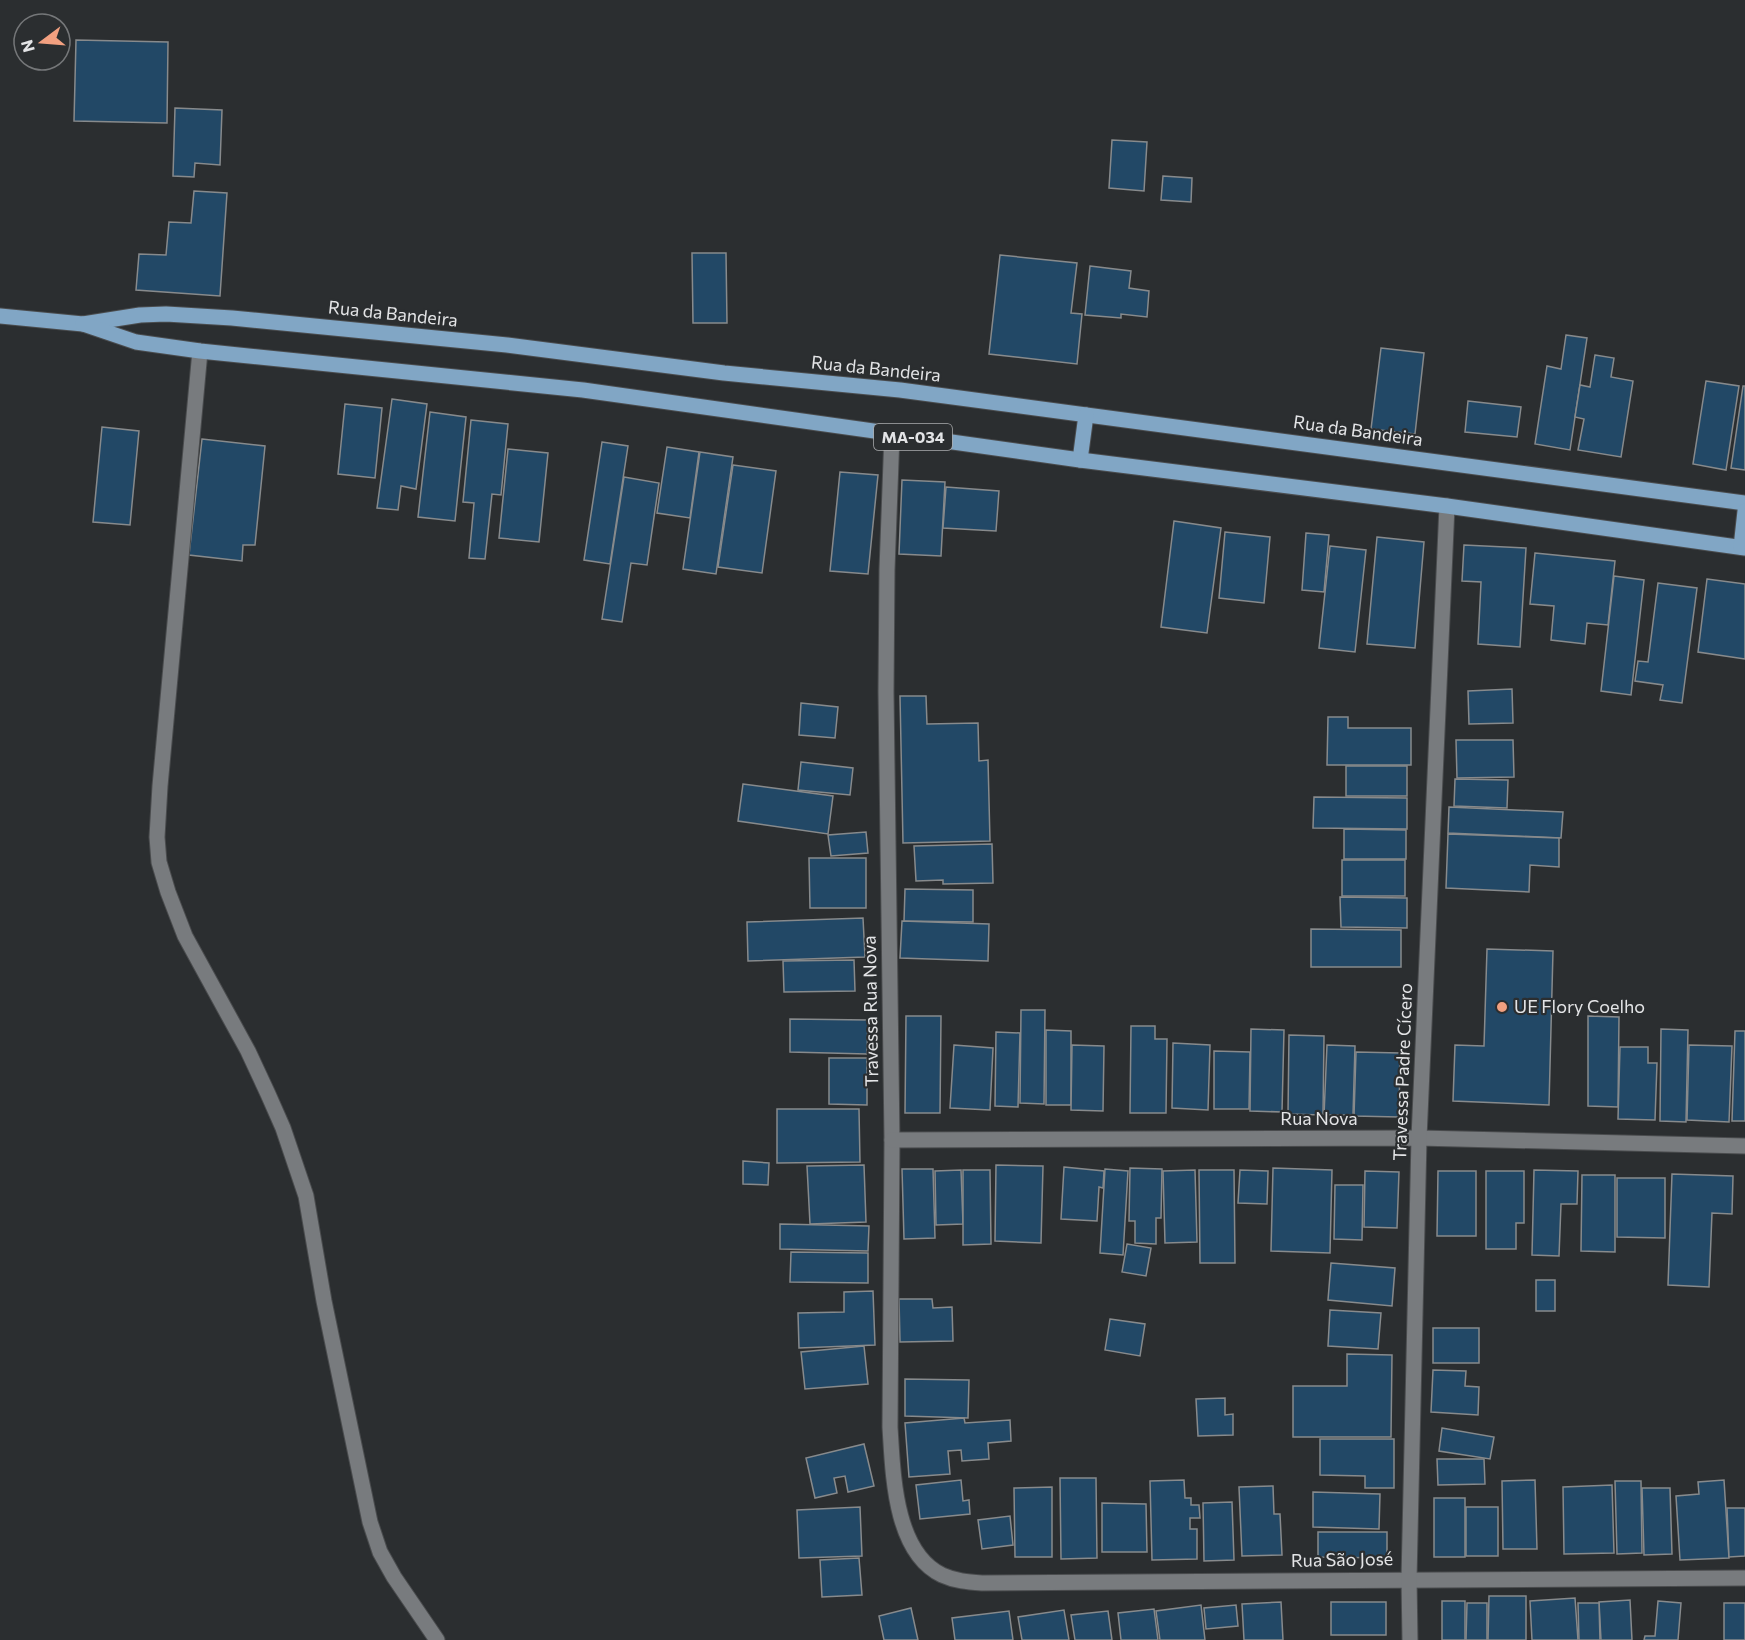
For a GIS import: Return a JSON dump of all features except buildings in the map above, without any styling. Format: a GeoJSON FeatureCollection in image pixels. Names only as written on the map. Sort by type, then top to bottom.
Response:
{"type":"FeatureCollection","features":[{"type":"Feature","properties":{"kind":"main road","name":"Rua da Bandeira"},"geometry":{"type":"LineString","coordinates":[[0,316],[83,324],[121,317],[166,314],[291,323],[507,345],[724,373],[900,390],[1745,503]]}},
{"type":"Feature","properties":{"kind":"main road","name":"MA-034"},"geometry":{"type":"LineString","coordinates":[[83,324],[136,342],[200,351],[583,390],[1080,460],[1447,506],[1743,548]]}},
{"type":"Feature","properties":{"kind":"main road"},"geometry":{"type":"LineString","coordinates":[[1080,460],[1086,415]]}},
{"type":"Feature","properties":{"kind":"main road"},"geometry":{"type":"LineString","coordinates":[[1743,548],[1745,511]]}},
{"type":"Feature","properties":{"kind":"street"},"geometry":{"type":"LineString","coordinates":[[200,351],[160,786],[157,837],[159,862],[185,936],[248,1051],[283,1128],[306,1196],[324,1301],[370,1522],[380,1552],[394,1577],[437,1640]]}},
{"type":"Feature","properties":{"kind":"street","name":"Travessa Rua Nova"},"geometry":{"type":"LineString","coordinates":[[892,434],[887,570],[886,692],[892,1140],[890,1427],[893,1475],[900,1511],[910,1542],[923,1561],[940,1574]]}},
{"type":"Feature","properties":{"kind":"street","name":"Travessa Padre Cícero"},"geometry":{"type":"LineString","coordinates":[[1410,1640],[1409,1579],[1419,1138],[1447,506]]}},
{"type":"Feature","properties":{"kind":"street","name":"Rua Nova"},"geometry":{"type":"LineString","coordinates":[[892,1140],[1419,1138],[1745,1146]]}},
{"type":"Feature","properties":{"kind":"street","name":"Rua São José"},"geometry":{"type":"LineString","coordinates":[[940,1574],[958,1581],[982,1583],[1745,1578]]}},
{"type":"Feature","properties":{"kind":"place","name":"UE Flory Coelho"},"geometry":{"type":"Point","coordinates":[1502,1007]}}]}
